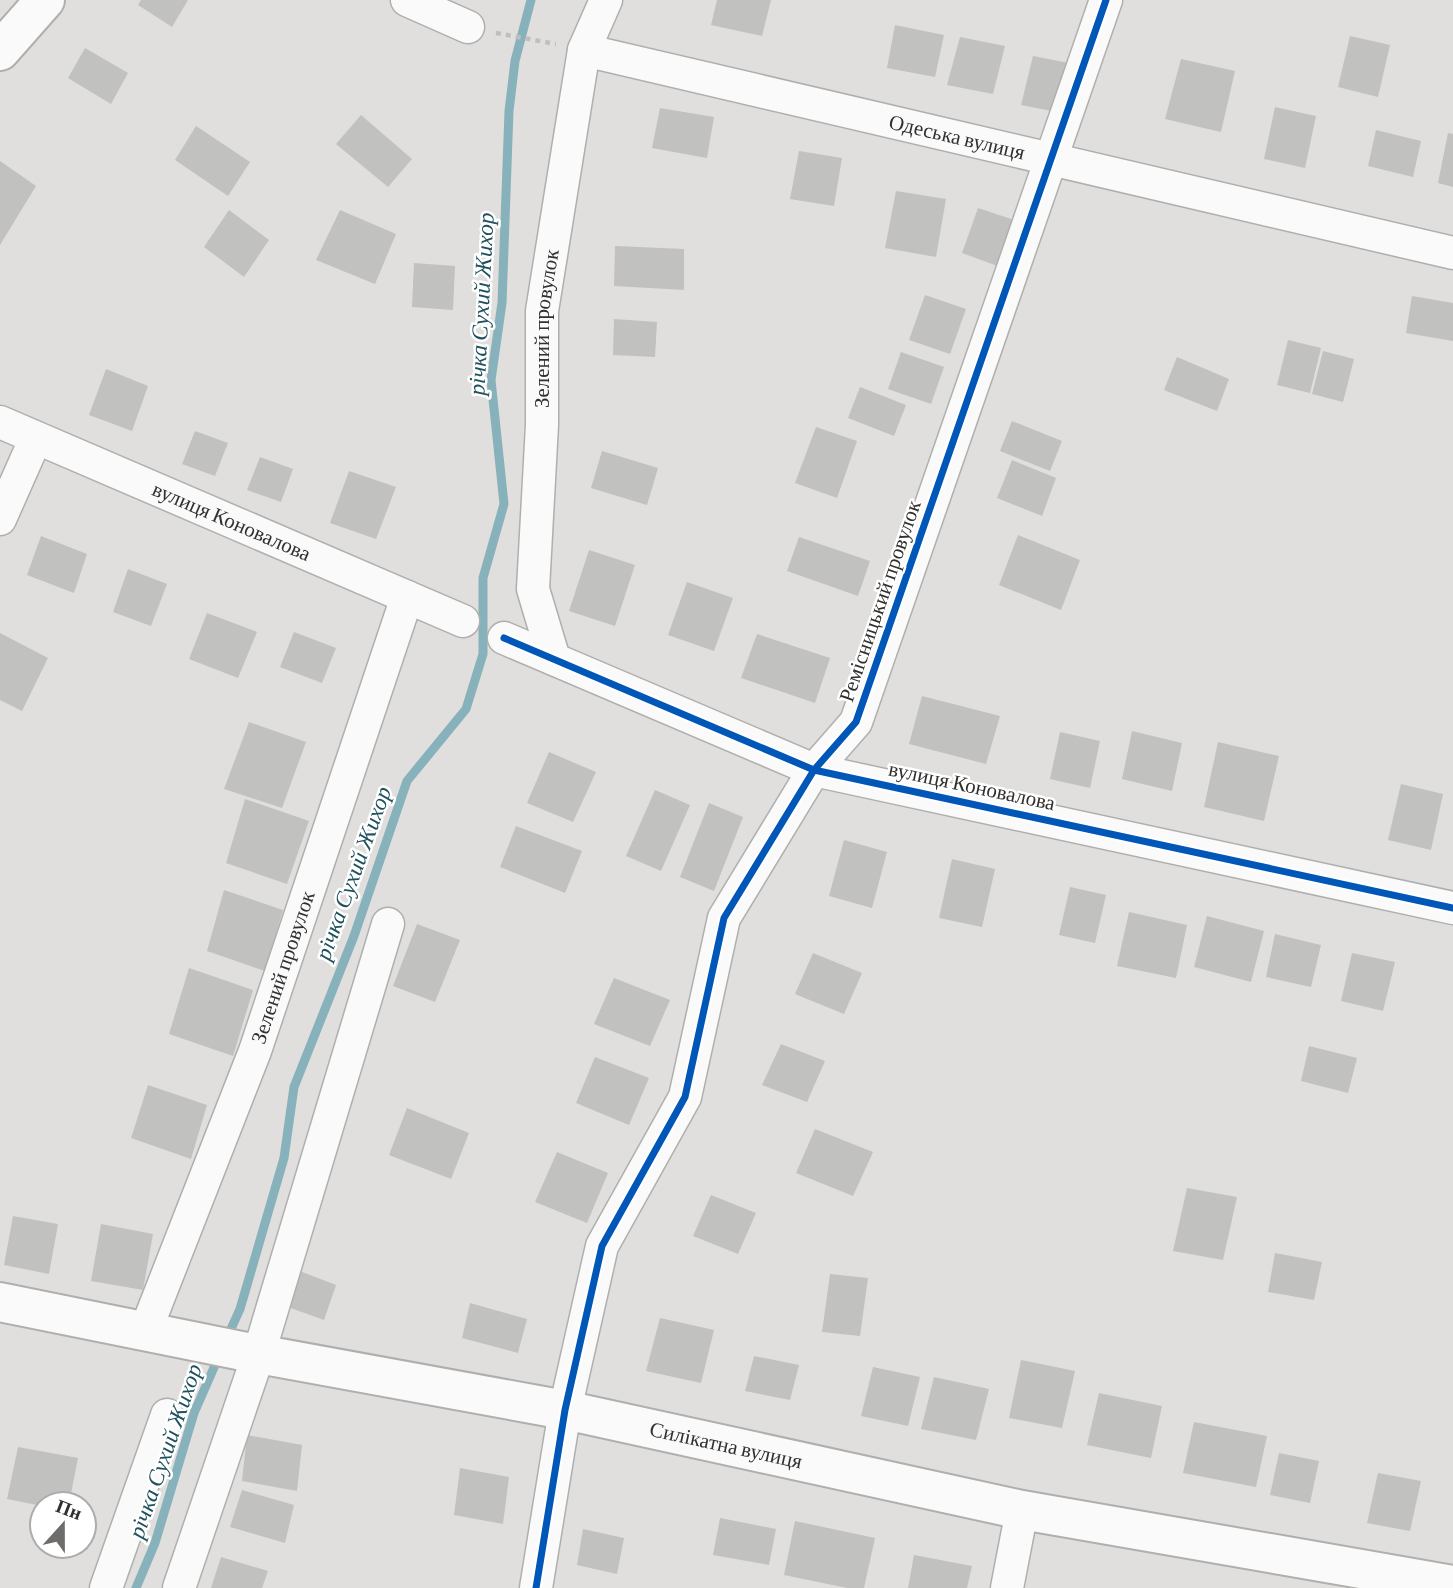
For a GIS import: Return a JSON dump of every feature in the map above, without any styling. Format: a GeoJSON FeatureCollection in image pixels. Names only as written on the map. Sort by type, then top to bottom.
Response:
{"type":"FeatureCollection","features":[{"type":"Feature","properties":{"kind":"main road"},"geometry":{"type":"LineString","coordinates":[[0,51],[45,0]]}},
{"type":"Feature","properties":{"kind":"main road","name":"Силікатна вулиця"},"geometry":{"type":"LineString","coordinates":[[0,1302],[145,1332],[565,1410],[1023,1510],[1453,1585]]}},
{"type":"Feature","properties":{"kind":"street"},"geometry":{"type":"LineString","coordinates":[[407,0],[468,27]]}},
{"type":"Feature","properties":{"kind":"street","name":"Зелений провулок"},"geometry":{"type":"LineString","coordinates":[[554,660],[533,589],[542,425],[542,312],[584,50],[606,0]]}},
{"type":"Feature","properties":{"kind":"street","name":"Ремісницький провулок"},"geometry":{"type":"LineString","coordinates":[[536,1588],[565,1410],[602,1246],[685,1097],[724,918],[814,770],[856,722],[1106,0]]}},
{"type":"Feature","properties":{"kind":"street","name":"Одеська вулиця"},"geometry":{"type":"LineString","coordinates":[[584,50],[1453,253]]}},
{"type":"Feature","properties":{"kind":"street","name":"вулиця Коновалова"},"geometry":{"type":"LineString","coordinates":[[0,422],[36,440],[463,621]]}},
{"type":"Feature","properties":{"kind":"street"},"geometry":{"type":"LineString","coordinates":[[0,519],[36,440]]}},
{"type":"Feature","properties":{"kind":"street","name":"Зелений провулок"},"geometry":{"type":"LineString","coordinates":[[145,1332],[255,1051],[407,597]]}},
{"type":"Feature","properties":{"kind":"street","name":"вулиця Коновалова"},"geometry":{"type":"LineString","coordinates":[[503,638],[814,770],[1453,908]]}},
{"type":"Feature","properties":{"kind":"street"},"geometry":{"type":"LineString","coordinates":[[179,1588],[251,1352],[388,924]]}},
{"type":"Feature","properties":{"kind":"street"},"geometry":{"type":"LineString","coordinates":[[106,1588],[167,1415]]}},
{"type":"Feature","properties":{"kind":"street"},"geometry":{"type":"LineString","coordinates":[[1007,1588],[1023,1510]]}},
{"type":"Feature","properties":{"kind":"path"},"geometry":{"type":"LineString","coordinates":[[468,27],[584,50]]}},
{"type":"Feature","properties":{"kind":"building"},"geometry":{"type":"Polygon","coordinates":[[[141,0],[188,0],[172,27],[138,5],[141,0]]]}},
{"type":"Feature","properties":{"kind":"building"},"geometry":{"type":"Polygon","coordinates":[[[717,0],[771,0],[762,36],[711,25],[717,0]]]}},
{"type":"Feature","properties":{"kind":"building"},"geometry":{"type":"Polygon","coordinates":[[[895,25],[944,35],[935,77],[887,68],[895,25]]]}},
{"type":"Feature","properties":{"kind":"building"},"geometry":{"type":"Polygon","coordinates":[[[1350,36],[1390,45],[1378,97],[1338,87],[1350,36]]]}},
{"type":"Feature","properties":{"kind":"building"},"geometry":{"type":"Polygon","coordinates":[[[960,37],[1005,46],[993,94],[947,85],[960,37]]]}},
{"type":"Feature","properties":{"kind":"building"},"geometry":{"type":"Polygon","coordinates":[[[85,48],[128,73],[111,104],[68,78],[85,48]]]}},
{"type":"Feature","properties":{"kind":"building"},"geometry":{"type":"Polygon","coordinates":[[[1033,56],[1074,64],[1062,113],[1021,105],[1033,56]]]}},
{"type":"Feature","properties":{"kind":"building"},"geometry":{"type":"Polygon","coordinates":[[[1181,59],[1235,71],[1221,132],[1165,119],[1181,59]]]}},
{"type":"Feature","properties":{"kind":"building"},"geometry":{"type":"Polygon","coordinates":[[[1275,107],[1316,116],[1305,168],[1264,159],[1275,107]]]}},
{"type":"Feature","properties":{"kind":"building"},"geometry":{"type":"Polygon","coordinates":[[[660,108],[714,117],[707,158],[652,148],[660,108]]]}},
{"type":"Feature","properties":{"kind":"building"},"geometry":{"type":"Polygon","coordinates":[[[361,115],[412,159],[388,187],[336,144],[361,115]]]}},
{"type":"Feature","properties":{"kind":"building"},"geometry":{"type":"Polygon","coordinates":[[[196,126],[250,162],[228,196],[175,160],[196,126]]]}},
{"type":"Feature","properties":{"kind":"building"},"geometry":{"type":"Polygon","coordinates":[[[1376,130],[1421,141],[1413,177],[1368,166],[1376,130]]]}},
{"type":"Feature","properties":{"kind":"building"},"geometry":{"type":"Polygon","coordinates":[[[1448,133],[1453,134],[1453,187],[1438,183],[1448,133]]]}},
{"type":"Feature","properties":{"kind":"building"},"geometry":{"type":"Polygon","coordinates":[[[799,151],[842,158],[834,206],[790,199],[799,151]]]}},
{"type":"Feature","properties":{"kind":"building"},"geometry":{"type":"Polygon","coordinates":[[[0,161],[36,186],[0,245],[0,161]]]}},
{"type":"Feature","properties":{"kind":"building"},"geometry":{"type":"Polygon","coordinates":[[[896,191],[946,199],[936,257],[885,248],[896,191]]]}},
{"type":"Feature","properties":{"kind":"building"},"geometry":{"type":"Polygon","coordinates":[[[978,208],[1020,222],[1003,268],[962,253],[978,208]]]}},
{"type":"Feature","properties":{"kind":"building"},"geometry":{"type":"Polygon","coordinates":[[[229,210],[269,240],[244,277],[204,247],[229,210]]]}},
{"type":"Feature","properties":{"kind":"building"},"geometry":{"type":"Polygon","coordinates":[[[340,210],[396,234],[375,284],[316,260],[340,210]]]}},
{"type":"Feature","properties":{"kind":"building"},"geometry":{"type":"Polygon","coordinates":[[[615,246],[684,249],[684,290],[614,286],[615,246]]]}},
{"type":"Feature","properties":{"kind":"building"},"geometry":{"type":"Polygon","coordinates":[[[414,263],[455,266],[453,310],[412,307],[414,263]]]}},
{"type":"Feature","properties":{"kind":"building"},"geometry":{"type":"Polygon","coordinates":[[[925,295],[966,309],[950,354],[909,340],[925,295]]]}},
{"type":"Feature","properties":{"kind":"building"},"geometry":{"type":"Polygon","coordinates":[[[1412,296],[1453,303],[1453,341],[1406,333],[1412,296]]]}},
{"type":"Feature","properties":{"kind":"building"},"geometry":{"type":"Polygon","coordinates":[[[614,319],[657,322],[655,357],[613,355],[614,319]]]}},
{"type":"Feature","properties":{"kind":"building"},"geometry":{"type":"Polygon","coordinates":[[[1288,340],[1321,348],[1310,393],[1277,385],[1288,340]]]}},
{"type":"Feature","properties":{"kind":"building"},"geometry":{"type":"Polygon","coordinates":[[[1323,351],[1354,359],[1343,402],[1312,394],[1323,351]]]}},
{"type":"Feature","properties":{"kind":"building"},"geometry":{"type":"Polygon","coordinates":[[[901,352],[944,367],[931,404],[888,389],[901,352]]]}},
{"type":"Feature","properties":{"kind":"building"},"geometry":{"type":"Polygon","coordinates":[[[1177,357],[1229,379],[1217,411],[1164,390],[1177,357]]]}},
{"type":"Feature","properties":{"kind":"building"},"geometry":{"type":"Polygon","coordinates":[[[106,369],[148,386],[132,431],[89,415],[106,369]]]}},
{"type":"Feature","properties":{"kind":"building"},"geometry":{"type":"Polygon","coordinates":[[[860,387],[906,405],[894,436],[848,418],[860,387]]]}},
{"type":"Feature","properties":{"kind":"building"},"geometry":{"type":"Polygon","coordinates":[[[1012,421],[1062,441],[1050,471],[1000,451],[1012,421]]]}},
{"type":"Feature","properties":{"kind":"building"},"geometry":{"type":"Polygon","coordinates":[[[816,427],[857,441],[837,498],[795,483],[816,427]]]}},
{"type":"Feature","properties":{"kind":"building"},"geometry":{"type":"Polygon","coordinates":[[[195,431],[228,443],[215,476],[182,464],[195,431]]]}},
{"type":"Feature","properties":{"kind":"building"},"geometry":{"type":"Polygon","coordinates":[[[602,451],[658,468],[647,505],[591,488],[602,451]]]}},
{"type":"Feature","properties":{"kind":"building"},"geometry":{"type":"Polygon","coordinates":[[[260,457],[293,469],[281,502],[247,490],[260,457]]]}},
{"type":"Feature","properties":{"kind":"building"},"geometry":{"type":"Polygon","coordinates":[[[1012,460],[1056,478],[1042,516],[997,498],[1012,460]]]}},
{"type":"Feature","properties":{"kind":"building"},"geometry":{"type":"Polygon","coordinates":[[[349,471],[396,487],[376,539],[330,523],[349,471]]]}},
{"type":"Feature","properties":{"kind":"building"},"geometry":{"type":"Polygon","coordinates":[[[1018,535],[1080,560],[1061,610],[999,585],[1018,535]]]}},
{"type":"Feature","properties":{"kind":"building"},"geometry":{"type":"Polygon","coordinates":[[[41,536],[87,554],[74,593],[27,575],[41,536]]]}},
{"type":"Feature","properties":{"kind":"building"},"geometry":{"type":"Polygon","coordinates":[[[799,537],[870,561],[858,596],[787,571],[799,537]]]}},
{"type":"Feature","properties":{"kind":"building"},"geometry":{"type":"Polygon","coordinates":[[[589,550],[635,565],[615,626],[569,611],[589,550]]]}},
{"type":"Feature","properties":{"kind":"building"},"geometry":{"type":"Polygon","coordinates":[[[128,569],[167,584],[151,626],[113,612],[128,569]]]}},
{"type":"Feature","properties":{"kind":"building"},"geometry":{"type":"Polygon","coordinates":[[[687,582],[733,598],[714,651],[668,635],[687,582]]]}},
{"type":"Feature","properties":{"kind":"building"},"geometry":{"type":"Polygon","coordinates":[[[207,613],[257,632],[238,678],[189,659],[207,613]]]}},
{"type":"Feature","properties":{"kind":"building"},"geometry":{"type":"Polygon","coordinates":[[[294,632],[336,648],[322,683],[280,667],[294,632]]]}},
{"type":"Feature","properties":{"kind":"building"},"geometry":{"type":"Polygon","coordinates":[[[0,633],[48,658],[22,711],[0,700],[0,633]]]}},
{"type":"Feature","properties":{"kind":"building"},"geometry":{"type":"Polygon","coordinates":[[[757,634],[830,658],[815,703],[741,678],[757,634]]]}},
{"type":"Feature","properties":{"kind":"building"},"geometry":{"type":"Polygon","coordinates":[[[922,696],[1000,716],[986,764],[909,744],[922,696]]]}},
{"type":"Feature","properties":{"kind":"building"},"geometry":{"type":"Polygon","coordinates":[[[249,722],[306,742],[282,808],[224,789],[249,722]]]}},
{"type":"Feature","properties":{"kind":"building"},"geometry":{"type":"Polygon","coordinates":[[[1132,731],[1182,743],[1172,791],[1122,779],[1132,731]]]}},
{"type":"Feature","properties":{"kind":"building"},"geometry":{"type":"Polygon","coordinates":[[[1060,732],[1100,741],[1090,788],[1050,779],[1060,732]]]}},
{"type":"Feature","properties":{"kind":"building"},"geometry":{"type":"Polygon","coordinates":[[[1218,742],[1279,756],[1264,821],[1204,807],[1218,742]]]}},
{"type":"Feature","properties":{"kind":"building"},"geometry":{"type":"Polygon","coordinates":[[[549,752],[596,772],[573,822],[527,803],[549,752]]]}},
{"type":"Feature","properties":{"kind":"building"},"geometry":{"type":"Polygon","coordinates":[[[1401,784],[1443,794],[1431,850],[1388,840],[1401,784]]]}},
{"type":"Feature","properties":{"kind":"building"},"geometry":{"type":"Polygon","coordinates":[[[655,790],[690,805],[661,871],[626,856],[655,790]]]}},
{"type":"Feature","properties":{"kind":"building"},"geometry":{"type":"Polygon","coordinates":[[[245,799],[309,821],[287,884],[226,863],[245,799]]]}},
{"type":"Feature","properties":{"kind":"building"},"geometry":{"type":"Polygon","coordinates":[[[709,803],[743,817],[714,891],[680,877],[709,803]]]}},
{"type":"Feature","properties":{"kind":"building"},"geometry":{"type":"Polygon","coordinates":[[[516,826],[582,851],[565,893],[500,867],[516,826]]]}},
{"type":"Feature","properties":{"kind":"building"},"geometry":{"type":"Polygon","coordinates":[[[844,840],[887,852],[872,908],[829,896],[844,840]]]}},
{"type":"Feature","properties":{"kind":"building"},"geometry":{"type":"Polygon","coordinates":[[[952,859],[995,869],[982,927],[939,918],[952,859]]]}},
{"type":"Feature","properties":{"kind":"building"},"geometry":{"type":"Polygon","coordinates":[[[1070,887],[1106,895],[1095,943],[1059,935],[1070,887]]]}},
{"type":"Feature","properties":{"kind":"building"},"geometry":{"type":"Polygon","coordinates":[[[224,890],[283,910],[265,971],[207,951],[224,890]]]}},
{"type":"Feature","properties":{"kind":"building"},"geometry":{"type":"Polygon","coordinates":[[[1129,912],[1187,925],[1176,978],[1117,966],[1129,912]]]}},
{"type":"Feature","properties":{"kind":"building"},"geometry":{"type":"Polygon","coordinates":[[[1207,916],[1264,931],[1251,982],[1194,967],[1207,916]]]}},
{"type":"Feature","properties":{"kind":"building"},"geometry":{"type":"Polygon","coordinates":[[[417,924],[460,940],[435,1002],[393,986],[417,924]]]}},
{"type":"Feature","properties":{"kind":"building"},"geometry":{"type":"Polygon","coordinates":[[[1275,934],[1321,945],[1311,987],[1266,977],[1275,934]]]}},
{"type":"Feature","properties":{"kind":"building"},"geometry":{"type":"Polygon","coordinates":[[[813,953],[862,973],[844,1014],[795,994],[813,953]]]}},
{"type":"Feature","properties":{"kind":"building"},"geometry":{"type":"Polygon","coordinates":[[[1352,953],[1395,962],[1383,1011],[1341,1001],[1352,953]]]}},
{"type":"Feature","properties":{"kind":"building"},"geometry":{"type":"Polygon","coordinates":[[[189,968],[253,990],[233,1056],[169,1034],[189,968]]]}},
{"type":"Feature","properties":{"kind":"building"},"geometry":{"type":"Polygon","coordinates":[[[614,978],[670,1000],[650,1046],[594,1024],[614,978]]]}},
{"type":"Feature","properties":{"kind":"building"},"geometry":{"type":"Polygon","coordinates":[[[781,1044],[825,1061],[807,1102],[762,1085],[781,1044]]]}},
{"type":"Feature","properties":{"kind":"building"},"geometry":{"type":"Polygon","coordinates":[[[1309,1046],[1357,1058],[1348,1093],[1301,1081],[1309,1046]]]}},
{"type":"Feature","properties":{"kind":"building"},"geometry":{"type":"Polygon","coordinates":[[[595,1057],[649,1078],[629,1125],[576,1103],[595,1057]]]}},
{"type":"Feature","properties":{"kind":"building"},"geometry":{"type":"Polygon","coordinates":[[[148,1085],[207,1105],[191,1159],[131,1138],[148,1085]]]}},
{"type":"Feature","properties":{"kind":"building"},"geometry":{"type":"Polygon","coordinates":[[[407,1108],[469,1133],[451,1179],[389,1155],[407,1108]]]}},
{"type":"Feature","properties":{"kind":"building"},"geometry":{"type":"Polygon","coordinates":[[[815,1129],[873,1152],[853,1196],[796,1173],[815,1129]]]}},
{"type":"Feature","properties":{"kind":"building"},"geometry":{"type":"Polygon","coordinates":[[[557,1152],[608,1173],[587,1223],[535,1202],[557,1152]]]}},
{"type":"Feature","properties":{"kind":"building"},"geometry":{"type":"Polygon","coordinates":[[[1187,1188],[1237,1197],[1223,1260],[1173,1251],[1187,1188]]]}},
{"type":"Feature","properties":{"kind":"building"},"geometry":{"type":"Polygon","coordinates":[[[711,1195],[756,1213],[738,1254],[693,1236],[711,1195]]]}},
{"type":"Feature","properties":{"kind":"building"},"geometry":{"type":"Polygon","coordinates":[[[13,1216],[58,1224],[49,1274],[4,1265],[13,1216]]]}},
{"type":"Feature","properties":{"kind":"building"},"geometry":{"type":"Polygon","coordinates":[[[101,1224],[153,1234],[143,1290],[91,1281],[101,1224]]]}},
{"type":"Feature","properties":{"kind":"building"},"geometry":{"type":"Polygon","coordinates":[[[1275,1253],[1322,1262],[1314,1300],[1268,1292],[1275,1253]]]}},
{"type":"Feature","properties":{"kind":"building"},"geometry":{"type":"Polygon","coordinates":[[[297,1270],[336,1285],[324,1320],[285,1306],[297,1270]]]}},
{"type":"Feature","properties":{"kind":"building"},"geometry":{"type":"Polygon","coordinates":[[[830,1274],[868,1278],[860,1336],[822,1332],[830,1274]]]}},
{"type":"Feature","properties":{"kind":"building"},"geometry":{"type":"Polygon","coordinates":[[[470,1303],[527,1319],[518,1353],[462,1338],[470,1303]]]}},
{"type":"Feature","properties":{"kind":"building"},"geometry":{"type":"Polygon","coordinates":[[[660,1318],[714,1330],[701,1383],[646,1371],[660,1318]]]}},
{"type":"Feature","properties":{"kind":"building"},"geometry":{"type":"Polygon","coordinates":[[[754,1356],[799,1365],[790,1400],[745,1391],[754,1356]]]}},
{"type":"Feature","properties":{"kind":"building"},"geometry":{"type":"Polygon","coordinates":[[[1021,1360],[1075,1371],[1062,1428],[1009,1418],[1021,1360]]]}},
{"type":"Feature","properties":{"kind":"building"},"geometry":{"type":"Polygon","coordinates":[[[873,1367],[920,1377],[908,1426],[861,1416],[873,1367]]]}},
{"type":"Feature","properties":{"kind":"building"},"geometry":{"type":"Polygon","coordinates":[[[934,1377],[989,1389],[976,1440],[921,1429],[934,1377]]]}},
{"type":"Feature","properties":{"kind":"building"},"geometry":{"type":"Polygon","coordinates":[[[1099,1393],[1162,1406],[1151,1458],[1087,1445],[1099,1393]]]}},
{"type":"Feature","properties":{"kind":"building"},"geometry":{"type":"Polygon","coordinates":[[[1194,1422],[1267,1436],[1256,1487],[1183,1473],[1194,1422]]]}},
{"type":"Feature","properties":{"kind":"building"},"geometry":{"type":"Polygon","coordinates":[[[247,1435],[302,1445],[297,1491],[242,1481],[247,1435]]]}},
{"type":"Feature","properties":{"kind":"building"},"geometry":{"type":"Polygon","coordinates":[[[18,1447],[78,1458],[72,1490],[28,1490],[28,1503],[7,1499],[18,1447]]]}},
{"type":"Feature","properties":{"kind":"building"},"geometry":{"type":"Polygon","coordinates":[[[1279,1453],[1319,1461],[1310,1503],[1270,1495],[1279,1453]]]}},
{"type":"Feature","properties":{"kind":"building"},"geometry":{"type":"Polygon","coordinates":[[[460,1468],[509,1477],[503,1524],[454,1515],[460,1468]]]}},
{"type":"Feature","properties":{"kind":"building"},"geometry":{"type":"Polygon","coordinates":[[[1378,1473],[1421,1481],[1410,1531],[1367,1523],[1378,1473]]]}},
{"type":"Feature","properties":{"kind":"building"},"geometry":{"type":"Polygon","coordinates":[[[242,1490],[294,1505],[285,1543],[230,1527],[242,1490]]]}},
{"type":"Feature","properties":{"kind":"building"},"geometry":{"type":"Polygon","coordinates":[[[720,1518],[776,1529],[769,1565],[713,1555],[720,1518]]]}},
{"type":"Feature","properties":{"kind":"building"},"geometry":{"type":"Polygon","coordinates":[[[795,1521],[875,1538],[864,1588],[847,1588],[784,1575],[795,1521]]]}},
{"type":"Feature","properties":{"kind":"building"},"geometry":{"type":"Polygon","coordinates":[[[583,1529],[624,1538],[617,1574],[577,1565],[583,1529]]]}},
{"type":"Feature","properties":{"kind":"building"},"geometry":{"type":"Polygon","coordinates":[[[914,1555],[972,1566],[967,1588],[908,1588],[914,1555]]]}},
{"type":"Feature","properties":{"kind":"building"},"geometry":{"type":"Polygon","coordinates":[[[221,1557],[268,1571],[262,1588],[211,1588],[221,1557]]]}},
{"type":"Feature","properties":{"kind":"waterway","name":"річка Сухий Жихор"},"geometry":{"type":"LineString","coordinates":[[226,1340],[240,1309],[284,1158],[294,1087],[354,936],[407,781],[466,709],[483,654],[483,578],[504,504],[491,380],[502,303],[509,111],[515,61],[531,0]]}},
{"type":"Feature","properties":{"kind":"waterway","name":"річка Сухий Жихор"},"geometry":{"type":"LineString","coordinates":[[136,1588],[155,1543],[194,1413],[219,1356]]}},
{"type":"Feature","properties":{"kind":"cycle path"},"geometry":{"type":"LineString","coordinates":[[536,1588],[565,1410],[602,1246],[685,1097],[724,918],[814,770],[856,722],[1106,0]]}},
{"type":"Feature","properties":{"kind":"cycle path"},"geometry":{"type":"LineString","coordinates":[[504,638],[814,770],[1453,908]]}}]}
